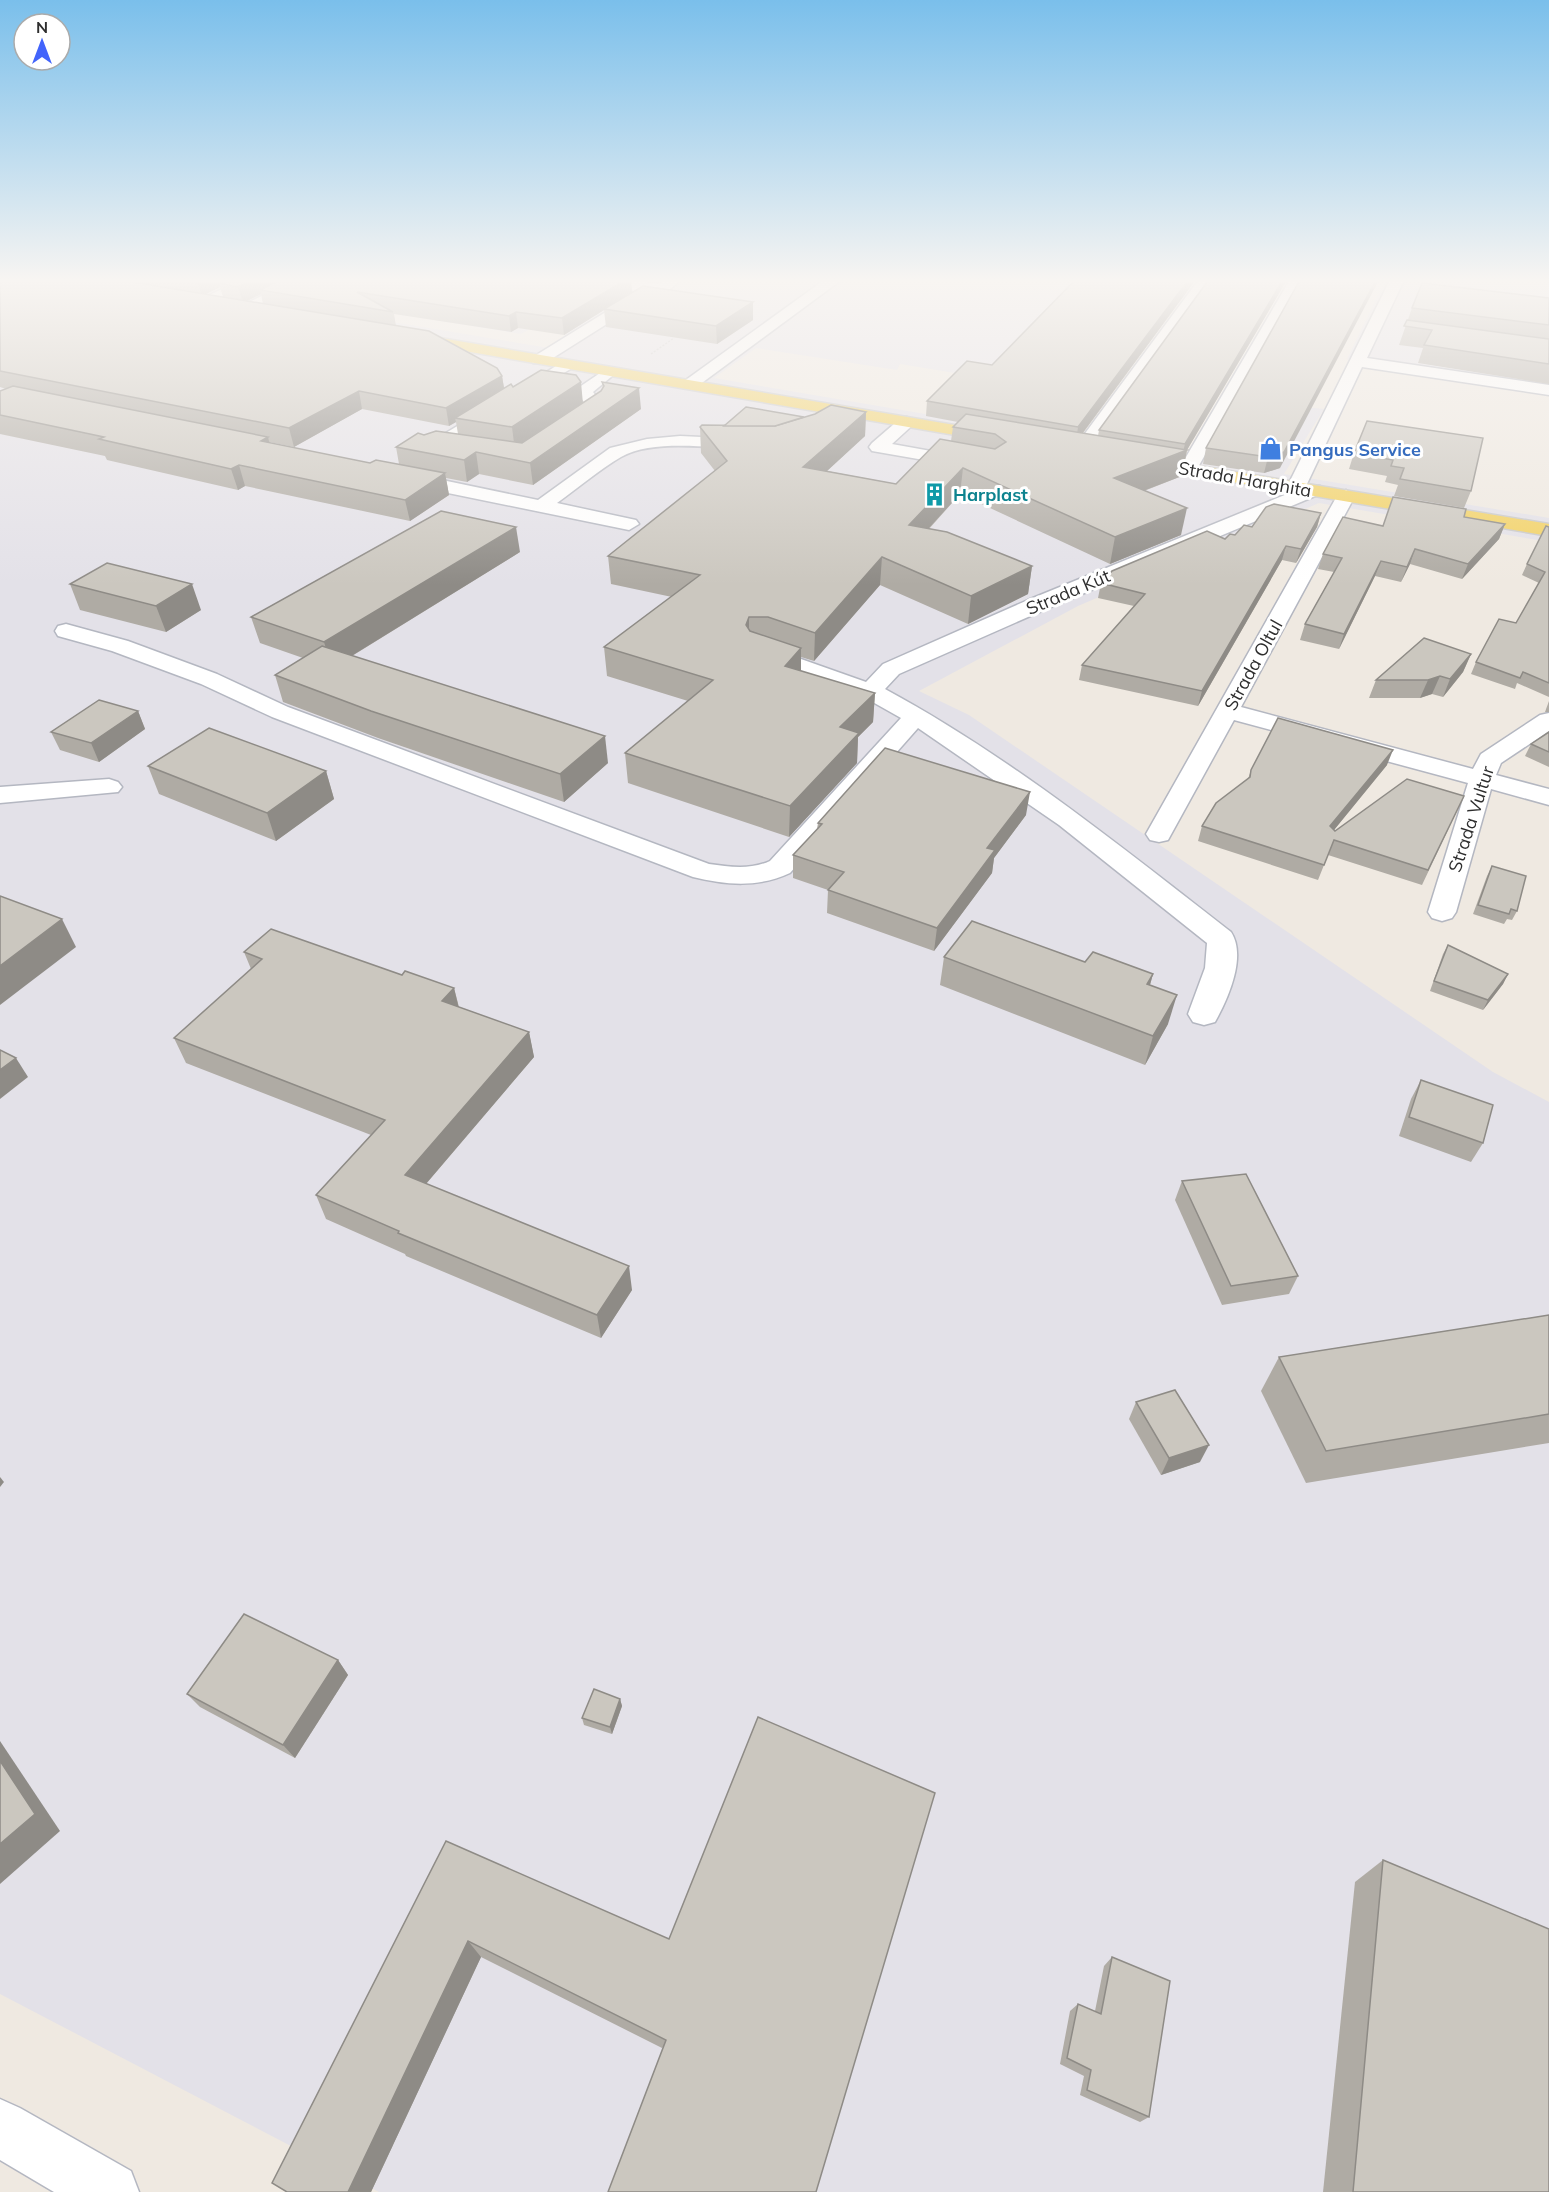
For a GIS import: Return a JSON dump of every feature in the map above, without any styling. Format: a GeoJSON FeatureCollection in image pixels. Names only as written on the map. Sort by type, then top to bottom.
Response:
{"type":"FeatureCollection","features":[{"type":"Feature","properties":{"kind":"main road"},"geometry":{"type":"LineString","coordinates":[[660,380],[1011,439]]}},
{"type":"Feature","properties":{"kind":"main road"},"geometry":{"type":"LineString","coordinates":[[1075,450],[1102,455]]}},
{"type":"Feature","properties":{"kind":"main road","name":"Strada Harghita"},"geometry":{"type":"LineString","coordinates":[[1124,458],[1549,530]]}},
{"type":"Feature","properties":{"kind":"street"},"geometry":{"type":"LineString","coordinates":[[540,380],[387,475],[629,524]]}},
{"type":"Feature","properties":{"kind":"street"},"geometry":{"type":"LineString","coordinates":[[557,432],[596,406],[584,391],[598,380]]}},
{"type":"Feature","properties":{"kind":"street"},"geometry":{"type":"LineString","coordinates":[[689,385],[696,380]]}},
{"type":"Feature","properties":{"kind":"street"},"geometry":{"type":"LineString","coordinates":[[1075,450],[1129,380]]}},
{"type":"Feature","properties":{"kind":"street"},"geometry":{"type":"LineString","coordinates":[[1188,469],[1239,380]]}},
{"type":"Feature","properties":{"kind":"street"},"geometry":{"type":"LineString","coordinates":[[1304,489],[1351,380]]}},
{"type":"Feature","properties":{"kind":"street"},"geometry":{"type":"LineString","coordinates":[[1483,380],[1549,390]]}},
{"type":"Feature","properties":{"kind":"street"},"geometry":{"type":"LineString","coordinates":[[822,426],[849,412]]}},
{"type":"Feature","properties":{"kind":"street"},"geometry":{"type":"LineString","coordinates":[[907,422],[878,447],[992,467]]}},
{"type":"Feature","properties":{"kind":"street"},"geometry":{"type":"LineString","coordinates":[[542,506],[616,452],[631,447],[689,442],[764,445]]}},
{"type":"Feature","properties":{"kind":"street"},"geometry":{"type":"LineString","coordinates":[[436,444],[457,448]]}},
{"type":"Feature","properties":{"kind":"street","name":"Strada Kút"},"geometry":{"type":"LineString","coordinates":[[842,680],[891,669],[1304,489]]}},
{"type":"Feature","properties":{"kind":"street","name":"Strada Oltul"},"geometry":{"type":"LineString","coordinates":[[1159,834],[1346,496]]}},
{"type":"Feature","properties":{"kind":"street"},"geometry":{"type":"LineString","coordinates":[[66,631],[120,646],[209,679],[280,712],[703,871],[734,877],[764,876],[780,867],[916,716]]}},
{"type":"Feature","properties":{"kind":"street"},"geometry":{"type":"LineString","coordinates":[[759,652],[870,691],[916,716],[1068,819],[1221,939],[1224,950],[1221,965],[1204,1014]]}},
{"type":"Feature","properties":{"kind":"street","name":"Strada Kút"},"geometry":{"type":"LineString","coordinates":[[870,691],[891,669]]}},
{"type":"Feature","properties":{"kind":"street"},"geometry":{"type":"LineString","coordinates":[[1229,711],[1549,797]]}},
{"type":"Feature","properties":{"kind":"street","name":"Strada Vultur"},"geometry":{"type":"LineString","coordinates":[[1442,912],[1482,778],[1490,759],[1549,720]]}},
{"type":"Feature","properties":{"kind":"street"},"geometry":{"type":"LineString","coordinates":[[0,795],[109,787]]}},
{"type":"Feature","properties":{"kind":"street"},"geometry":{"type":"LineString","coordinates":[[0,2128],[110,2192]]}},
{"type":"Feature","properties":{"kind":"shaded area"},"geometry":{"type":"Polygon","coordinates":[[[0,380],[727,380],[1201,461],[1238,400],[1324,409],[1284,474],[1549,518],[1549,542],[1319,503],[1078,606],[919,691],[969,715],[1493,1072],[1549,1102],[1549,2192],[379,2192],[0,1994],[0,380]]]}},
{"type":"Feature","properties":{"kind":"shaded area"},"geometry":{"type":"Polygon","coordinates":[[[1000,380],[1074,380],[1066,391],[1000,380]]]}},
{"type":"Feature","properties":{"kind":"shaded area"},"geometry":{"type":"Polygon","coordinates":[[[1501,380],[1549,380],[1549,387],[1501,380]]]}},
{"type":"Feature","properties":{"kind":"building"},"geometry":{"type":"Polygon","coordinates":[[[47,380],[494,380],[446,408],[359,391],[289,428],[47,380]]]}},
{"type":"Feature","properties":{"kind":"building"},"geometry":{"type":"Polygon","coordinates":[[[524,380],[581,382],[512,427],[455,418],[511,384],[513,387],[524,380]]]}},
{"type":"Feature","properties":{"kind":"building"},"geometry":{"type":"Polygon","coordinates":[[[948,380],[1113,380],[1078,427],[927,401],[948,380]]]}},
{"type":"Feature","properties":{"kind":"building"},"geometry":{"type":"Polygon","coordinates":[[[1135,380],[1223,380],[1185,444],[1099,430],[1135,380]]]}},
{"type":"Feature","properties":{"kind":"building"},"geometry":{"type":"Polygon","coordinates":[[[1244,380],[1322,380],[1284,452],[1268,457],[1206,448],[1244,380]]]}},
{"type":"Feature","properties":{"kind":"building"},"geometry":{"type":"Polygon","coordinates":[[[602,382],[639,388],[530,463],[476,452],[464,460],[396,447],[418,433],[424,435],[436,431],[522,443],[601,391],[604,386],[602,382]]]}},
{"type":"Feature","properties":{"kind":"building"},"geometry":{"type":"Polygon","coordinates":[[[13,386],[268,437],[261,441],[370,463],[376,460],[445,473],[405,500],[239,465],[231,469],[99,439],[104,437],[0,415],[0,391],[13,386]]]}},
{"type":"Feature","properties":{"kind":"building"},"geometry":{"type":"Polygon","coordinates":[[[831,405],[866,412],[803,467],[896,484],[940,439],[995,449],[1006,442],[995,434],[953,427],[966,414],[1187,450],[1114,478],[1187,508],[1115,537],[963,468],[909,525],[947,532],[1032,566],[971,596],[882,557],[815,633],[768,617],[749,617],[746,625],[750,631],[801,648],[785,666],[875,693],[840,727],[859,733],[790,806],[625,753],[713,680],[604,647],[700,575],[608,556],[727,461],[700,427],[702,425],[775,426],[815,414],[831,405]]]}},
{"type":"Feature","properties":{"kind":"building"},"geometry":{"type":"Polygon","coordinates":[[[746,407],[804,417],[775,426],[724,426],[746,407]]]}},
{"type":"Feature","properties":{"kind":"building"},"geometry":{"type":"Polygon","coordinates":[[[1367,421],[1483,438],[1471,491],[1400,479],[1404,468],[1391,466],[1393,460],[1354,453],[1367,421]]]}},
{"type":"Feature","properties":{"kind":"building"},"geometry":{"type":"Polygon","coordinates":[[[1393,497],[1466,509],[1464,517],[1505,524],[1468,564],[1415,549],[1407,567],[1381,561],[1344,634],[1305,624],[1342,558],[1323,554],[1343,517],[1383,526],[1393,497]]]}},
{"type":"Feature","properties":{"kind":"building"},"geometry":{"type":"Polygon","coordinates":[[[1274,504],[1321,513],[1301,549],[1286,546],[1202,691],[1082,665],[1145,594],[1101,583],[1112,571],[1207,531],[1225,539],[1230,534],[1235,535],[1244,525],[1252,527],[1266,507],[1274,504]]]}},
{"type":"Feature","properties":{"kind":"building"},"geometry":{"type":"Polygon","coordinates":[[[441,511],[516,527],[324,642],[251,617],[441,511]]]}},
{"type":"Feature","properties":{"kind":"building"},"geometry":{"type":"Polygon","coordinates":[[[1546,526],[1549,527],[1549,683],[1523,672],[1520,678],[1476,662],[1499,619],[1516,623],[1545,572],[1527,564],[1546,526]]]}},
{"type":"Feature","properties":{"kind":"building"},"geometry":{"type":"Polygon","coordinates":[[[107,563],[192,584],[156,606],[70,584],[107,563]]]}},
{"type":"Feature","properties":{"kind":"building"},"geometry":{"type":"Polygon","coordinates":[[[1424,638],[1471,654],[1450,679],[1440,676],[1428,680],[1376,680],[1424,638]]]}},
{"type":"Feature","properties":{"kind":"building"},"geometry":{"type":"Polygon","coordinates":[[[322,646],[605,736],[560,774],[371,711],[275,675],[322,646]]]}},
{"type":"Feature","properties":{"kind":"building"},"geometry":{"type":"Polygon","coordinates":[[[99,700],[138,711],[91,743],[51,732],[99,700]]]}},
{"type":"Feature","properties":{"kind":"building"},"geometry":{"type":"Polygon","coordinates":[[[1278,718],[1393,750],[1330,826],[1335,831],[1407,779],[1464,796],[1428,870],[1334,840],[1324,865],[1202,826],[1216,803],[1250,777],[1251,770],[1278,718]]]}},
{"type":"Feature","properties":{"kind":"building"},"geometry":{"type":"Polygon","coordinates":[[[209,728],[326,771],[267,813],[148,766],[209,728]]]}},
{"type":"Feature","properties":{"kind":"building"},"geometry":{"type":"Polygon","coordinates":[[[1549,732],[1549,752],[1531,744],[1549,732]]]}},
{"type":"Feature","properties":{"kind":"building"},"geometry":{"type":"Polygon","coordinates":[[[885,748],[1030,792],[987,848],[995,850],[937,928],[828,890],[844,872],[793,855],[822,824],[818,823],[885,748]]]}},
{"type":"Feature","properties":{"kind":"building"},"geometry":{"type":"Polygon","coordinates":[[[1492,866],[1526,876],[1517,911],[1511,909],[1509,914],[1478,905],[1492,866]]]}},
{"type":"Feature","properties":{"kind":"building"},"geometry":{"type":"Polygon","coordinates":[[[0,896],[62,919],[0,966],[0,896]]]}},
{"type":"Feature","properties":{"kind":"building"},"geometry":{"type":"Polygon","coordinates":[[[972,921],[1085,962],[1093,952],[1153,974],[1147,984],[1177,995],[1153,1036],[944,957],[972,921]]]}},
{"type":"Feature","properties":{"kind":"building"},"geometry":{"type":"Polygon","coordinates":[[[271,929],[402,975],[405,971],[454,988],[442,1001],[529,1032],[405,1175],[629,1266],[597,1315],[398,1233],[399,1231],[316,1195],[385,1120],[174,1038],[262,959],[244,952],[271,929]]]}},
{"type":"Feature","properties":{"kind":"building"},"geometry":{"type":"Polygon","coordinates":[[[1448,945],[1508,974],[1488,1000],[1434,981],[1448,945]]]}},
{"type":"Feature","properties":{"kind":"building"},"geometry":{"type":"Polygon","coordinates":[[[0,1050],[16,1058],[0,1070],[0,1050]]]}},
{"type":"Feature","properties":{"kind":"building"},"geometry":{"type":"Polygon","coordinates":[[[1421,1080],[1493,1105],[1483,1143],[1409,1117],[1421,1080]]]}},
{"type":"Feature","properties":{"kind":"building"},"geometry":{"type":"Polygon","coordinates":[[[1246,1174],[1298,1276],[1231,1286],[1182,1181],[1246,1174]]]}},
{"type":"Feature","properties":{"kind":"building"},"geometry":{"type":"Polygon","coordinates":[[[1549,1315],[1549,1414],[1326,1451],[1279,1357],[1549,1315]]]}},
{"type":"Feature","properties":{"kind":"building"},"geometry":{"type":"Polygon","coordinates":[[[1175,1390],[1209,1445],[1169,1458],[1136,1402],[1175,1390]]]}},
{"type":"Feature","properties":{"kind":"building"},"geometry":{"type":"Polygon","coordinates":[[[244,1614],[338,1660],[283,1745],[187,1694],[244,1614]]]}},
{"type":"Feature","properties":{"kind":"building"},"geometry":{"type":"Polygon","coordinates":[[[594,1689],[620,1699],[610,1727],[582,1718],[594,1689]]]}},
{"type":"Feature","properties":{"kind":"building"},"geometry":{"type":"Polygon","coordinates":[[[758,1717],[935,1793],[816,2192],[608,2192],[666,2040],[468,1941],[348,2192],[287,2192],[272,2183],[446,1841],[669,1939],[758,1717]]]}},
{"type":"Feature","properties":{"kind":"building"},"geometry":{"type":"Polygon","coordinates":[[[0,1761],[35,1814],[0,1844],[0,1761]]]}},
{"type":"Feature","properties":{"kind":"building"},"geometry":{"type":"Polygon","coordinates":[[[1383,1860],[1549,1929],[1549,2192],[1353,2192],[1383,1860]]]}},
{"type":"Feature","properties":{"kind":"building"},"geometry":{"type":"Polygon","coordinates":[[[1112,1957],[1170,1981],[1149,2117],[1087,2090],[1091,2070],[1067,2058],[1078,2004],[1101,2014],[1112,1957]]]}},
{"type":"Feature","properties":{"kind":"place","name":"Pangus Service"},"geometry":{"type":"Point","coordinates":[1271,449]}},
{"type":"Feature","properties":{"kind":"place","name":"Harplast"},"geometry":{"type":"Point","coordinates":[935,494]}}]}
